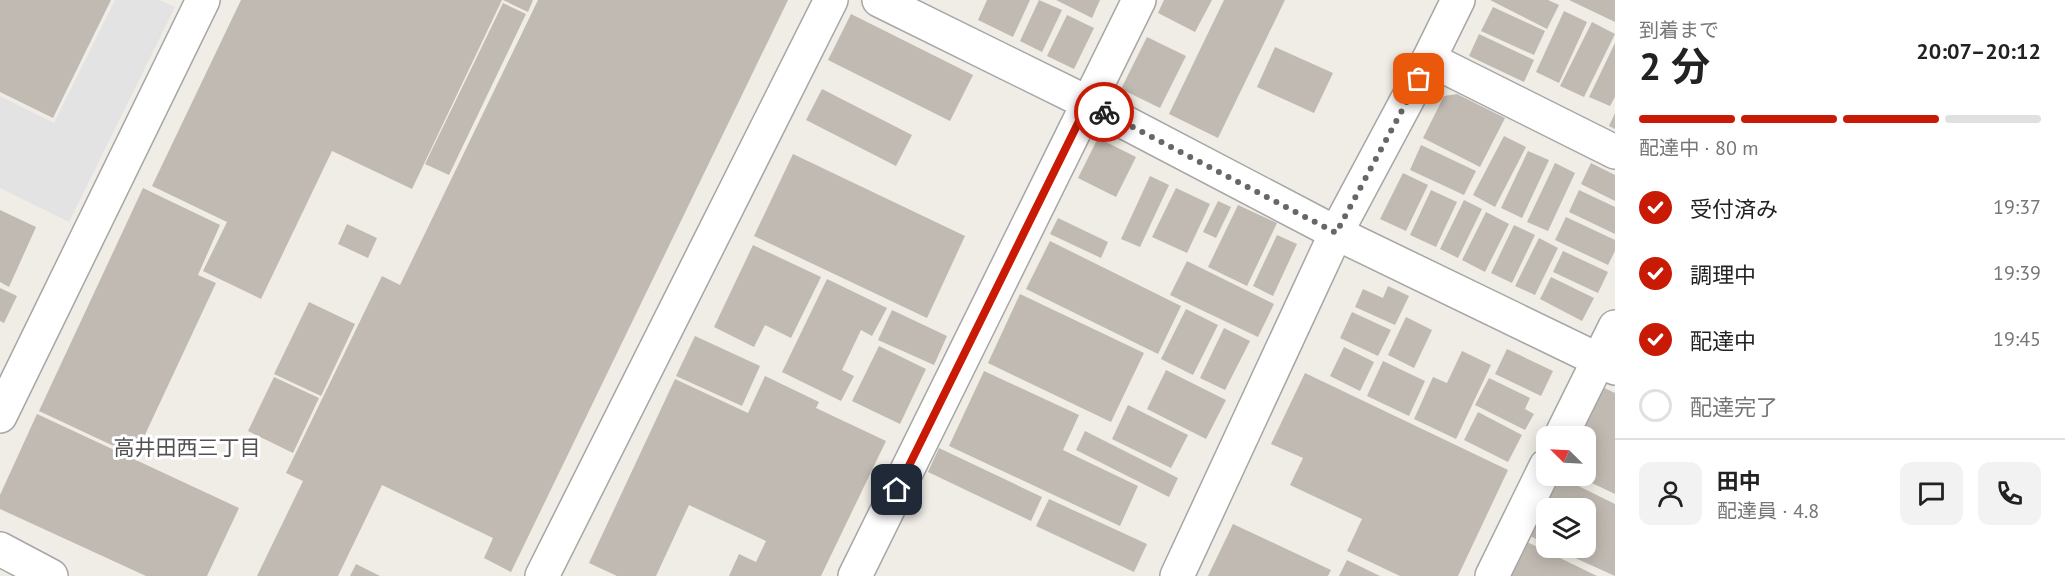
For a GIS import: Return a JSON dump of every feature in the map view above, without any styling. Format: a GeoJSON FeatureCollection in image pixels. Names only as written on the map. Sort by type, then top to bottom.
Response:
{"type":"FeatureCollection","features":[{"type":"Feature","properties":{"kind":"street"},"geometry":{"type":"LineString","coordinates":[[0,416],[204,0]]}},
{"type":"Feature","properties":{"kind":"street"},"geometry":{"type":"LineString","coordinates":[[542,576],[831,0]]}},
{"type":"Feature","properties":{"kind":"street"},"geometry":{"type":"LineString","coordinates":[[879,0],[1088,103],[1336,233],[1607,364]]}},
{"type":"Feature","properties":{"kind":"street"},"geometry":{"type":"LineString","coordinates":[[855,576],[1138,0]]}},
{"type":"Feature","properties":{"kind":"street"},"geometry":{"type":"LineString","coordinates":[[1177,576],[1336,233],[1458,0]]}},
{"type":"Feature","properties":{"kind":"street"},"geometry":{"type":"LineString","coordinates":[[1429,59],[1615,152]]}},
{"type":"Feature","properties":{"kind":"street"},"geometry":{"type":"LineString","coordinates":[[1567,426],[1607,364],[1615,327]]}},
{"type":"Feature","properties":{"kind":"street"},"geometry":{"type":"LineString","coordinates":[[1492,576],[1536,486]]}},
{"type":"Feature","properties":{"kind":"street"},"geometry":{"type":"LineString","coordinates":[[0,549],[51,576]]}},
{"type":"Feature","properties":{"kind":"shaded area"},"geometry":{"type":"Polygon","coordinates":[[[115,0],[160,0],[175,7],[69,222],[0,188],[0,96],[54,123],[115,0]]]}},
{"type":"Feature","properties":{"kind":"building"},"geometry":{"type":"Polygon","coordinates":[[[0,0],[111,0],[53,118],[0,92],[0,0]]]}},
{"type":"Feature","properties":{"kind":"building"},"geometry":{"type":"Polygon","coordinates":[[[241,0],[502,0],[412,189],[332,151],[261,299],[203,271],[227,222],[152,186],[241,0]]]}},
{"type":"Feature","properties":{"kind":"building"},"geometry":{"type":"Polygon","coordinates":[[[503,0],[533,0],[528,12],[503,0]]]}},
{"type":"Feature","properties":{"kind":"building"},"geometry":{"type":"Polygon","coordinates":[[[538,0],[788,0],[511,572],[484,558],[493,538],[382,485],[338,576],[257,576],[303,481],[286,473],[382,276],[400,285],[538,0]]]}},
{"type":"Feature","properties":{"kind":"building"},"geometry":{"type":"Polygon","coordinates":[[[987,0],[1030,0],[1013,37],[978,20],[987,0]]]}},
{"type":"Feature","properties":{"kind":"building"},"geometry":{"type":"Polygon","coordinates":[[[1039,0],[1062,10],[1042,52],[1020,41],[1039,0]]]}},
{"type":"Feature","properties":{"kind":"building"},"geometry":{"type":"Polygon","coordinates":[[[1056,0],[1100,0],[1092,18],[1056,0]]]}},
{"type":"Feature","properties":{"kind":"building"},"geometry":{"type":"Polygon","coordinates":[[[1164,0],[1212,0],[1195,32],[1158,13],[1164,0]]]}},
{"type":"Feature","properties":{"kind":"building"},"geometry":{"type":"Polygon","coordinates":[[[1224,0],[1285,0],[1218,138],[1169,114],[1224,0]]]}},
{"type":"Feature","properties":{"kind":"building"},"geometry":{"type":"Polygon","coordinates":[[[1490,0],[1548,0],[1559,5],[1547,29],[1490,0]]]}},
{"type":"Feature","properties":{"kind":"building"},"geometry":{"type":"Polygon","coordinates":[[[1569,0],[1615,0],[1615,22],[1569,0]]]}},
{"type":"Feature","properties":{"kind":"building"},"geometry":{"type":"Polygon","coordinates":[[[503,3],[526,14],[449,175],[425,164],[503,3]]]}},
{"type":"Feature","properties":{"kind":"building"},"geometry":{"type":"Polygon","coordinates":[[[1493,7],[1545,31],[1534,55],[1481,31],[1493,7]]]}},
{"type":"Feature","properties":{"kind":"building"},"geometry":{"type":"Polygon","coordinates":[[[1564,11],[1587,22],[1559,83],[1536,72],[1564,11]]]}},
{"type":"Feature","properties":{"kind":"building"},"geometry":{"type":"Polygon","coordinates":[[[851,14],[973,75],[950,121],[828,60],[851,14]]]}},
{"type":"Feature","properties":{"kind":"building"},"geometry":{"type":"Polygon","coordinates":[[[1067,15],[1094,28],[1074,69],[1047,56],[1067,15]]]}},
{"type":"Feature","properties":{"kind":"building"},"geometry":{"type":"Polygon","coordinates":[[[1592,22],[1615,34],[1584,97],[1560,86],[1592,22]]]}},
{"type":"Feature","properties":{"kind":"building"},"geometry":{"type":"Polygon","coordinates":[[[1479,34],[1534,60],[1524,82],[1469,56],[1479,34]]]}},
{"type":"Feature","properties":{"kind":"building"},"geometry":{"type":"Polygon","coordinates":[[[1147,37],[1186,56],[1160,108],[1121,89],[1147,37]]]}},
{"type":"Feature","properties":{"kind":"building"},"geometry":{"type":"Polygon","coordinates":[[[1615,43],[1615,97],[1610,106],[1589,97],[1615,43]]]}},
{"type":"Feature","properties":{"kind":"building"},"geometry":{"type":"Polygon","coordinates":[[[1275,47],[1333,73],[1314,113],[1257,87],[1275,47]]]}},
{"type":"Feature","properties":{"kind":"building"},"geometry":{"type":"Polygon","coordinates":[[[822,89],[912,135],[896,166],[806,120],[822,89]]]}},
{"type":"Feature","properties":{"kind":"building"},"geometry":{"type":"Polygon","coordinates":[[[1457,94],[1505,118],[1480,167],[1423,138],[1444,96],[1457,94]]]}},
{"type":"Feature","properties":{"kind":"building"},"geometry":{"type":"Polygon","coordinates":[[[1615,113],[1615,129],[1609,126],[1615,113]]]}},
{"type":"Feature","properties":{"kind":"building"},"geometry":{"type":"Polygon","coordinates":[[[1504,136],[1526,147],[1495,207],[1473,195],[1504,136]]]}},
{"type":"Feature","properties":{"kind":"building"},"geometry":{"type":"Polygon","coordinates":[[[1098,138],[1136,157],[1116,197],[1078,178],[1098,138]]]}},
{"type":"Feature","properties":{"kind":"building"},"geometry":{"type":"Polygon","coordinates":[[[1421,145],[1476,171],[1464,195],[1410,170],[1421,145]]]}},
{"type":"Feature","properties":{"kind":"building"},"geometry":{"type":"Polygon","coordinates":[[[1528,151],[1549,160],[1522,218],[1501,208],[1528,151]]]}},
{"type":"Feature","properties":{"kind":"building"},"geometry":{"type":"Polygon","coordinates":[[[793,154],[965,236],[927,318],[754,236],[793,154]]]}},
{"type":"Feature","properties":{"kind":"building"},"geometry":{"type":"Polygon","coordinates":[[[1555,163],[1575,173],[1548,231],[1527,222],[1555,163]]]}},
{"type":"Feature","properties":{"kind":"building"},"geometry":{"type":"Polygon","coordinates":[[[1591,163],[1615,175],[1615,201],[1581,184],[1591,163]]]}},
{"type":"Feature","properties":{"kind":"building"},"geometry":{"type":"Polygon","coordinates":[[[1403,173],[1428,185],[1406,231],[1380,219],[1403,173]]]}},
{"type":"Feature","properties":{"kind":"building"},"geometry":{"type":"Polygon","coordinates":[[[1150,176],[1169,185],[1140,247],[1121,239],[1150,176]]]}},
{"type":"Feature","properties":{"kind":"building"},"geometry":{"type":"Polygon","coordinates":[[[143,188],[220,225],[198,275],[216,283],[135,456],[39,411],[143,188]]]}},
{"type":"Feature","properties":{"kind":"building"},"geometry":{"type":"Polygon","coordinates":[[[1176,188],[1210,204],[1187,253],[1152,237],[1176,188]]]}},
{"type":"Feature","properties":{"kind":"building"},"geometry":{"type":"Polygon","coordinates":[[[1431,190],[1457,202],[1436,247],[1410,235],[1431,190]]]}},
{"type":"Feature","properties":{"kind":"building"},"geometry":{"type":"Polygon","coordinates":[[[1579,190],[1615,207],[1615,234],[1569,212],[1579,190]]]}},
{"type":"Feature","properties":{"kind":"building"},"geometry":{"type":"Polygon","coordinates":[[[1464,200],[1482,209],[1458,258],[1440,249],[1464,200]]]}},
{"type":"Feature","properties":{"kind":"building"},"geometry":{"type":"Polygon","coordinates":[[[1218,201],[1231,207],[1216,238],[1203,232],[1218,201]]]}},
{"type":"Feature","properties":{"kind":"building"},"geometry":{"type":"Polygon","coordinates":[[[1238,205],[1277,223],[1247,286],[1208,267],[1238,205]]]}},
{"type":"Feature","properties":{"kind":"building"},"geometry":{"type":"Polygon","coordinates":[[[0,210],[36,227],[9,287],[0,282],[0,210]]]}},
{"type":"Feature","properties":{"kind":"building"},"geometry":{"type":"Polygon","coordinates":[[[1486,212],[1509,224],[1485,272],[1462,260],[1486,212]]]}},
{"type":"Feature","properties":{"kind":"building"},"geometry":{"type":"Polygon","coordinates":[[[1566,217],[1615,240],[1615,251],[1608,265],[1555,240],[1566,217]]]}},
{"type":"Feature","properties":{"kind":"building"},"geometry":{"type":"Polygon","coordinates":[[[1058,218],[1108,242],[1101,258],[1050,234],[1058,218]]]}},
{"type":"Feature","properties":{"kind":"building"},"geometry":{"type":"Polygon","coordinates":[[[347,224],[377,238],[368,258],[338,244],[347,224]]]}},
{"type":"Feature","properties":{"kind":"building"},"geometry":{"type":"Polygon","coordinates":[[[1514,225],[1535,235],[1512,283],[1491,273],[1514,225]]]}},
{"type":"Feature","properties":{"kind":"building"},"geometry":{"type":"Polygon","coordinates":[[[1277,235],[1297,244],[1273,296],[1253,286],[1277,235]]]}},
{"type":"Feature","properties":{"kind":"building"},"geometry":{"type":"Polygon","coordinates":[[[1539,238],[1558,248],[1535,295],[1515,286],[1539,238]]]}},
{"type":"Feature","properties":{"kind":"building"},"geometry":{"type":"Polygon","coordinates":[[[1050,241],[1181,306],[1158,354],[1026,289],[1050,241]]]}},
{"type":"Feature","properties":{"kind":"building"},"geometry":{"type":"Polygon","coordinates":[[[753,245],[821,277],[791,338],[765,325],[754,347],[714,327],[753,245]]]}},
{"type":"Feature","properties":{"kind":"building"},"geometry":{"type":"Polygon","coordinates":[[[1563,251],[1608,272],[1598,293],[1553,272],[1563,251]]]}},
{"type":"Feature","properties":{"kind":"building"},"geometry":{"type":"Polygon","coordinates":[[[1187,261],[1274,304],[1258,337],[1170,295],[1187,261]]]}},
{"type":"Feature","properties":{"kind":"building"},"geometry":{"type":"Polygon","coordinates":[[[1551,277],[1594,298],[1582,321],[1540,299],[1551,277]]]}},
{"type":"Feature","properties":{"kind":"building"},"geometry":{"type":"Polygon","coordinates":[[[827,279],[887,308],[872,336],[861,330],[842,370],[854,376],[841,401],[782,372],[827,279]]]}},
{"type":"Feature","properties":{"kind":"building"},"geometry":{"type":"Polygon","coordinates":[[[1388,286],[1409,296],[1395,325],[1355,307],[1363,289],[1383,298],[1388,286]]]}},
{"type":"Feature","properties":{"kind":"building"},"geometry":{"type":"Polygon","coordinates":[[[0,288],[17,296],[4,323],[0,321],[0,288]]]}},
{"type":"Feature","properties":{"kind":"building"},"geometry":{"type":"Polygon","coordinates":[[[1020,294],[1144,353],[1111,422],[988,363],[1020,294]]]}},
{"type":"Feature","properties":{"kind":"building"},"geometry":{"type":"Polygon","coordinates":[[[309,302],[355,324],[321,396],[274,374],[309,302]]]}},
{"type":"Feature","properties":{"kind":"building"},"geometry":{"type":"Polygon","coordinates":[[[1186,309],[1218,325],[1193,375],[1161,359],[1186,309]]]}},
{"type":"Feature","properties":{"kind":"building"},"geometry":{"type":"Polygon","coordinates":[[[892,310],[947,336],[934,365],[878,340],[892,310]]]}},
{"type":"Feature","properties":{"kind":"building"},"geometry":{"type":"Polygon","coordinates":[[[1352,312],[1391,330],[1378,356],[1340,338],[1352,312]]]}},
{"type":"Feature","properties":{"kind":"building"},"geometry":{"type":"Polygon","coordinates":[[[1406,317],[1432,330],[1414,368],[1388,355],[1406,317]]]}},
{"type":"Feature","properties":{"kind":"building"},"geometry":{"type":"Polygon","coordinates":[[[1224,328],[1250,341],[1225,390],[1200,378],[1224,328]]]}},
{"type":"Feature","properties":{"kind":"building"},"geometry":{"type":"Polygon","coordinates":[[[695,336],[760,366],[742,406],[676,376],[695,336]]]}},
{"type":"Feature","properties":{"kind":"building"},"geometry":{"type":"Polygon","coordinates":[[[879,346],[926,369],[900,424],[852,401],[879,346]]]}},
{"type":"Feature","properties":{"kind":"building"},"geometry":{"type":"Polygon","coordinates":[[[1344,347],[1374,362],[1360,391],[1330,376],[1344,347]]]}},
{"type":"Feature","properties":{"kind":"building"},"geometry":{"type":"Polygon","coordinates":[[[1507,349],[1553,371],[1541,396],[1495,374],[1507,349]]]}},
{"type":"Feature","properties":{"kind":"building"},"geometry":{"type":"Polygon","coordinates":[[[1462,351],[1491,365],[1456,439],[1414,419],[1433,377],[1447,383],[1462,351]]]}},
{"type":"Feature","properties":{"kind":"building"},"geometry":{"type":"Polygon","coordinates":[[[1383,361],[1425,381],[1409,416],[1367,396],[1383,361]]]}},
{"type":"Feature","properties":{"kind":"building"},"geometry":{"type":"Polygon","coordinates":[[[1166,370],[1226,400],[1206,439],[1147,409],[1166,370]]]}},
{"type":"Feature","properties":{"kind":"building"},"geometry":{"type":"Polygon","coordinates":[[[984,371],[1079,415],[1063,450],[1138,486],[1120,526],[949,446],[984,371]]]}},
{"type":"Feature","properties":{"kind":"building"},"geometry":{"type":"Polygon","coordinates":[[[1305,373],[1508,470],[1458,576],[1400,576],[1347,551],[1362,519],[1290,485],[1303,458],[1271,444],[1305,373]]]}},
{"type":"Feature","properties":{"kind":"building"},"geometry":{"type":"Polygon","coordinates":[[[765,376],[819,402],[816,408],[886,441],[821,576],[729,576],[739,554],[756,562],[766,541],[689,505],[656,576],[617,576],[589,563],[675,379],[748,413],[765,376]]]}},
{"type":"Feature","properties":{"kind":"building"},"geometry":{"type":"Polygon","coordinates":[[[274,377],[319,398],[293,453],[248,431],[274,377]]]}},
{"type":"Feature","properties":{"kind":"building"},"geometry":{"type":"Polygon","coordinates":[[[1489,378],[1530,398],[1525,409],[1534,414],[1525,430],[1475,405],[1489,378]]]}},
{"type":"Feature","properties":{"kind":"building"},"geometry":{"type":"Polygon","coordinates":[[[1596,384],[1615,393],[1615,494],[1596,485],[1596,426],[1575,426],[1596,384]]]}},
{"type":"Feature","properties":{"kind":"building"},"geometry":{"type":"Polygon","coordinates":[[[1128,405],[1188,435],[1171,468],[1112,439],[1128,405]]]}},
{"type":"Feature","properties":{"kind":"building"},"geometry":{"type":"Polygon","coordinates":[[[1478,412],[1522,435],[1508,462],[1464,440],[1478,412]]]}},
{"type":"Feature","properties":{"kind":"building"},"geometry":{"type":"Polygon","coordinates":[[[37,414],[239,508],[207,576],[146,576],[0,509],[0,495],[37,414]]]}},
{"type":"Feature","properties":{"kind":"building"},"geometry":{"type":"Polygon","coordinates":[[[1085,431],[1178,478],[1169,497],[1076,450],[1085,431]]]}},
{"type":"Feature","properties":{"kind":"building"},"geometry":{"type":"Polygon","coordinates":[[[939,448],[1042,497],[1031,521],[928,472],[939,448]]]}},
{"type":"Feature","properties":{"kind":"building"},"geometry":{"type":"Polygon","coordinates":[[[1555,486],[1578,486],[1615,504],[1615,576],[1575,558],[1596,558],[1596,498],[1549,498],[1555,486]]]}},
{"type":"Feature","properties":{"kind":"building"},"geometry":{"type":"Polygon","coordinates":[[[1049,499],[1147,544],[1134,572],[1036,526],[1049,499]]]}},
{"type":"Feature","properties":{"kind":"building"},"geometry":{"type":"Polygon","coordinates":[[[1233,524],[1331,570],[1328,576],[1208,576],[1233,524]]]}},
{"type":"Feature","properties":{"kind":"building"},"geometry":{"type":"Polygon","coordinates":[[[1536,524],[1536,539],[1530,536],[1536,524]]]}},
{"type":"Feature","properties":{"kind":"building"},"geometry":{"type":"Polygon","coordinates":[[[1525,541],[1536,546],[1536,558],[1560,558],[1597,576],[1508,576],[1525,541]]]}},
{"type":"Feature","properties":{"kind":"building"},"geometry":{"type":"Polygon","coordinates":[[[1347,560],[1380,576],[1339,576],[1347,560]]]}},
{"type":"Feature","properties":{"kind":"building"},"geometry":{"type":"Polygon","coordinates":[[[356,564],[380,576],[350,576],[356,564]]]}},
{"type":"Feature","properties":{"kind":"way so far"},"geometry":{"type":"LineString","coordinates":[[1104,112],[1336,233],[1419,79]]}},
{"type":"Feature","properties":{"kind":"district","name":"高井田西三丁目"},"geometry":{"type":"Point","coordinates":[187,448]}},
{"type":"Feature","properties":{"kind":"route"},"geometry":{"type":"LineString","coordinates":[[897,490],[1088,103],[1104,112]]}}]}
